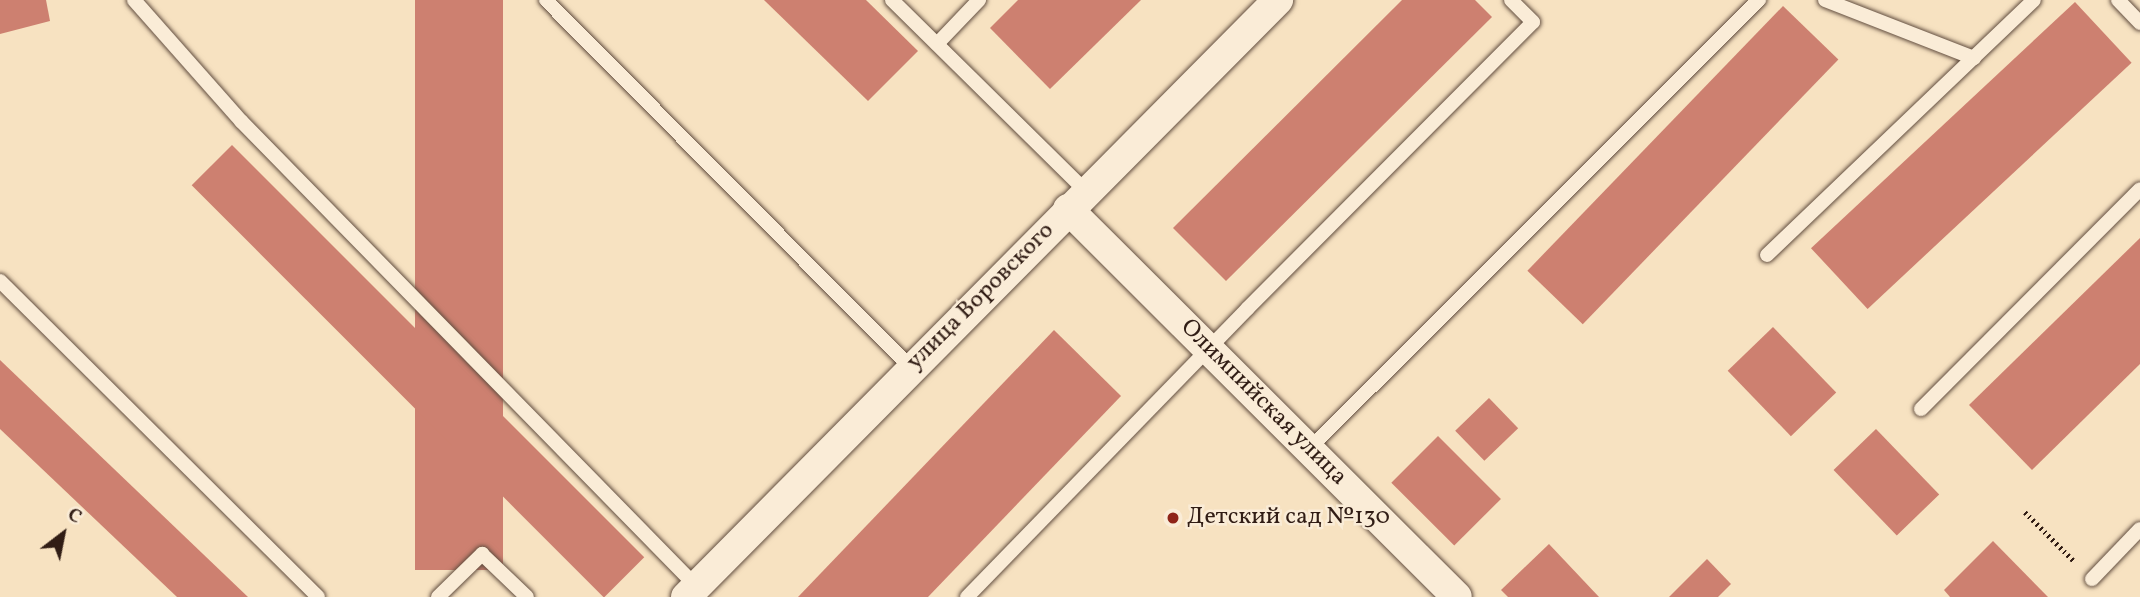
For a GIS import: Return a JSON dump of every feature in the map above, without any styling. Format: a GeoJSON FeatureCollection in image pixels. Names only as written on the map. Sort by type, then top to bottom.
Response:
{"type":"FeatureCollection","features":[{"type":"Feature","properties":{"kind":"street","name":"улица Воровского"},"geometry":{"type":"LineString","coordinates":[[691,592],[1278,0]]}},
{"type":"Feature","properties":{"kind":"street","name":"Олимпийская улица"},"geometry":{"type":"LineString","coordinates":[[1077,200],[1209,349],[1457,597]]}},
{"type":"Feature","properties":{"kind":"lane"},"geometry":{"type":"LineString","coordinates":[[134,0],[241,121],[691,592]]}},
{"type":"Feature","properties":{"kind":"lane"},"geometry":{"type":"LineString","coordinates":[[546,0],[911,368]]}},
{"type":"Feature","properties":{"kind":"lane"},"geometry":{"type":"LineString","coordinates":[[892,0],[937,44],[1077,200]]}},
{"type":"Feature","properties":{"kind":"lane"},"geometry":{"type":"LineString","coordinates":[[937,44],[979,0]]}},
{"type":"Feature","properties":{"kind":"lane"},"geometry":{"type":"LineString","coordinates":[[967,597],[1533,22],[1511,0]]}},
{"type":"Feature","properties":{"kind":"lane"},"geometry":{"type":"LineString","coordinates":[[1309,449],[1759,0]]}},
{"type":"Feature","properties":{"kind":"lane"},"geometry":{"type":"LineString","coordinates":[[1825,0],[1974,58]]}},
{"type":"Feature","properties":{"kind":"lane"},"geometry":{"type":"LineString","coordinates":[[1767,255],[2034,0]]}},
{"type":"Feature","properties":{"kind":"lane"},"geometry":{"type":"LineString","coordinates":[[2118,0],[2140,23]]}},
{"type":"Feature","properties":{"kind":"lane"},"geometry":{"type":"LineString","coordinates":[[1921,409],[2140,188]]}},
{"type":"Feature","properties":{"kind":"lane"},"geometry":{"type":"LineString","coordinates":[[0,281],[318,597]]}},
{"type":"Feature","properties":{"kind":"lane"},"geometry":{"type":"LineString","coordinates":[[2092,579],[2140,529]]}},
{"type":"Feature","properties":{"kind":"lane"},"geometry":{"type":"LineString","coordinates":[[438,597],[481,554],[527,597]]}},
{"type":"Feature","properties":{"kind":"path"},"geometry":{"type":"LineString","coordinates":[[2025,512],[2092,579]]}},
{"type":"Feature","properties":{"kind":"building"},"geometry":{"type":"Polygon","coordinates":[[[0,0],[46,0],[50,21],[0,34],[0,0]]]}},
{"type":"Feature","properties":{"kind":"building"},"geometry":{"type":"Polygon","coordinates":[[[415,0],[503,0],[503,570],[415,570],[415,0]]]}},
{"type":"Feature","properties":{"kind":"building"},"geometry":{"type":"Polygon","coordinates":[[[764,0],[866,0],[918,51],[868,101],[764,0]]]}},
{"type":"Feature","properties":{"kind":"building"},"geometry":{"type":"Polygon","coordinates":[[[1018,0],[1141,0],[1050,89],[990,28],[1018,0]]]}},
{"type":"Feature","properties":{"kind":"building"},"geometry":{"type":"Polygon","coordinates":[[[1402,0],[1475,0],[1492,17],[1226,281],[1173,228],[1402,0]]]}},
{"type":"Feature","properties":{"kind":"building"},"geometry":{"type":"Polygon","coordinates":[[[2075,2],[2132,63],[1868,309],[1811,248],[2075,2]]]}},
{"type":"Feature","properties":{"kind":"building"},"geometry":{"type":"Polygon","coordinates":[[[1783,6],[1838,59],[1583,324],[1527,271],[1783,6]]]}},
{"type":"Feature","properties":{"kind":"building"},"geometry":{"type":"Polygon","coordinates":[[[232,145],[644,557],[603,597],[192,185],[232,145]]]}},
{"type":"Feature","properties":{"kind":"building"},"geometry":{"type":"Polygon","coordinates":[[[2140,238],[2140,364],[2032,470],[1969,405],[2140,238]]]}},
{"type":"Feature","properties":{"kind":"building"},"geometry":{"type":"Polygon","coordinates":[[[1773,327],[1836,392],[1791,436],[1728,371],[1773,327]]]}},
{"type":"Feature","properties":{"kind":"building"},"geometry":{"type":"Polygon","coordinates":[[[1054,330],[1121,396],[928,597],[798,597],[1054,330]]]}},
{"type":"Feature","properties":{"kind":"building"},"geometry":{"type":"Polygon","coordinates":[[[0,360],[248,597],[177,597],[0,429],[0,360]]]}},
{"type":"Feature","properties":{"kind":"building"},"geometry":{"type":"Polygon","coordinates":[[[1489,398],[1518,428],[1484,461],[1455,431],[1489,398]]]}},
{"type":"Feature","properties":{"kind":"building"},"geometry":{"type":"Polygon","coordinates":[[[1876,429],[1939,494],[1897,535],[1834,470],[1876,429]]]}},
{"type":"Feature","properties":{"kind":"building"},"geometry":{"type":"Polygon","coordinates":[[[1438,436],[1501,499],[1454,546],[1391,483],[1438,436]]]}},
{"type":"Feature","properties":{"kind":"building"},"geometry":{"type":"Polygon","coordinates":[[[1993,541],[2048,597],[1950,597],[1944,590],[1993,541]]]}},
{"type":"Feature","properties":{"kind":"building"},"geometry":{"type":"Polygon","coordinates":[[[1549,544],[1599,597],[1508,597],[1501,590],[1549,544]]]}},
{"type":"Feature","properties":{"kind":"building"},"geometry":{"type":"Polygon","coordinates":[[[1707,559],[1731,584],[1718,597],[1669,597],[1707,559]]]}},
{"type":"Feature","properties":{"kind":"place","name":"Детский сад №130"},"geometry":{"type":"Point","coordinates":[1173,518]}}]}
